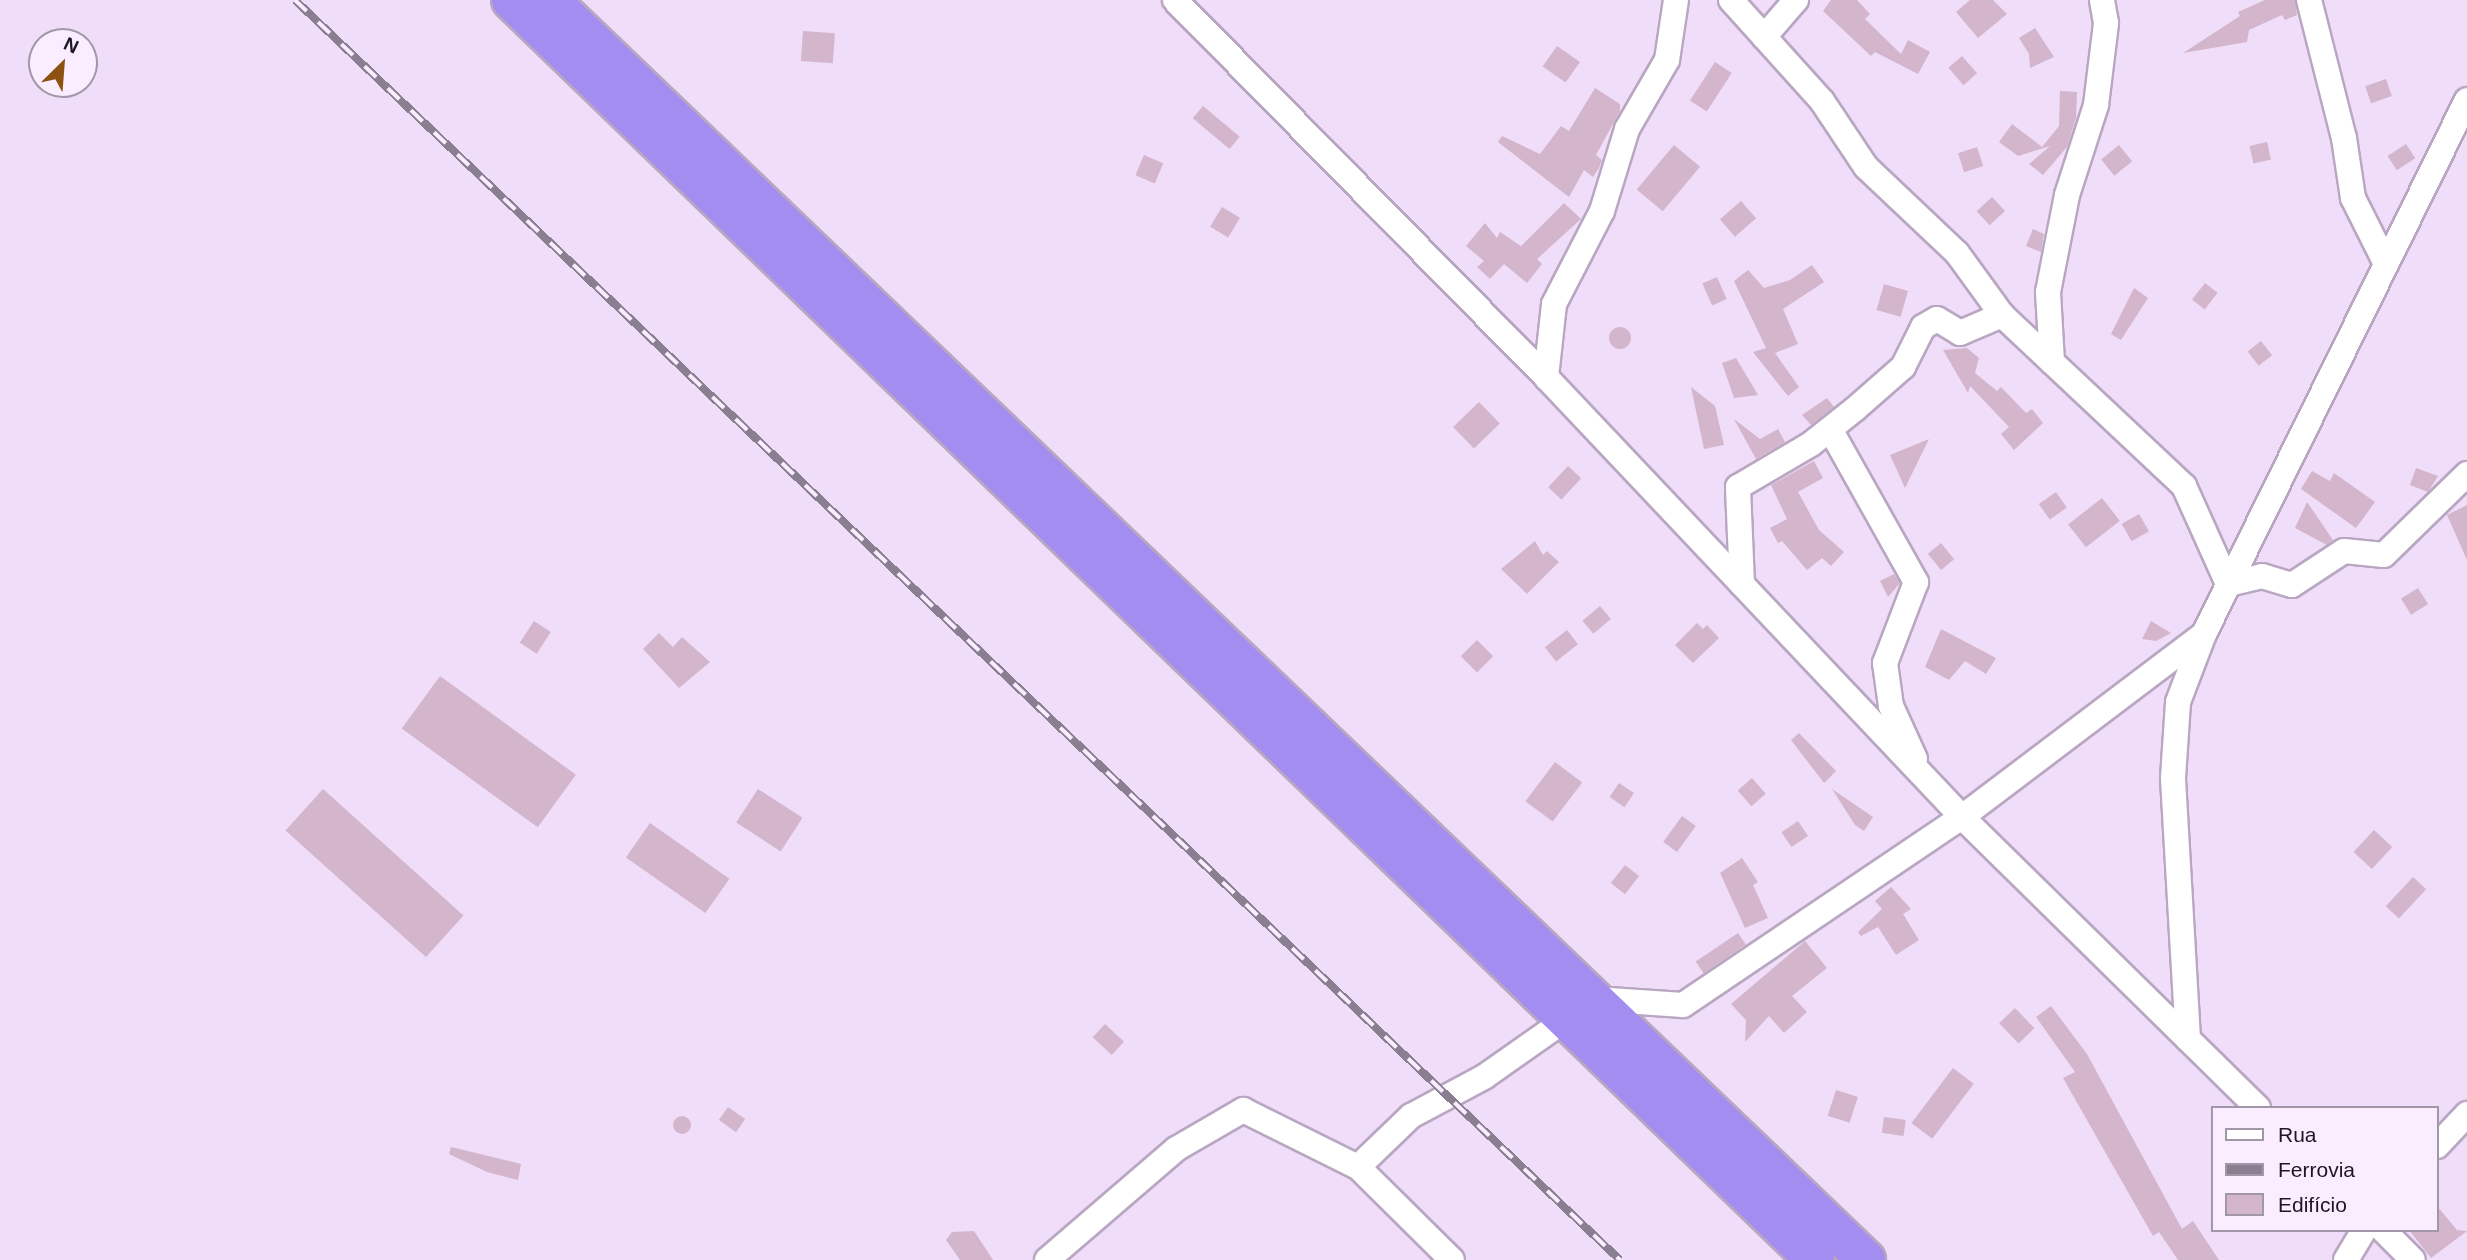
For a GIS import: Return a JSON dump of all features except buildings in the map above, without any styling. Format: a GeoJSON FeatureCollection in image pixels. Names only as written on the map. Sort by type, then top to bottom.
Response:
{"type":"FeatureCollection","features":[{"type":"Feature","properties":{"kind":"highway"},"geometry":{"type":"LineString","coordinates":[[511,0],[1580,1009],[1866,1260]]}},
{"type":"Feature","properties":{"kind":"highway"},"geometry":{"type":"LineString","coordinates":[[551,0],[1580,1009],[1815,1260]]}},
{"type":"Feature","properties":{"kind":"street"},"geometry":{"type":"LineString","coordinates":[[1175,0],[1546,377],[1962,817],[2256,1106]]}},
{"type":"Feature","properties":{"kind":"street"},"geometry":{"type":"LineString","coordinates":[[1546,377],[1554,304],[1602,211],[1627,128],[1667,60],[1676,0]]}},
{"type":"Feature","properties":{"kind":"street"},"geometry":{"type":"LineString","coordinates":[[1731,0],[1822,101],[1866,167],[1957,253],[2002,314],[2184,486],[2228,584]]}},
{"type":"Feature","properties":{"kind":"street"},"geometry":{"type":"LineString","coordinates":[[1764,37],[1796,0]]}},
{"type":"Feature","properties":{"kind":"street"},"geometry":{"type":"LineString","coordinates":[[2052,362],[2048,292],[2067,195],[2096,105],[2106,23],[2102,0]]}},
{"type":"Feature","properties":{"kind":"street"},"geometry":{"type":"LineString","coordinates":[[2309,0],[2344,138],[2353,198],[2386,264]]}},
{"type":"Feature","properties":{"kind":"street"},"geometry":{"type":"LineString","coordinates":[[2188,1039],[2172,778],[2178,702],[2204,634],[2228,584],[2467,100]]}},
{"type":"Feature","properties":{"kind":"street"},"geometry":{"type":"LineString","coordinates":[[1742,584],[1738,487],[1830,429],[1903,367],[1923,327],[1937,319],[1960,333],[2002,314]]}},
{"type":"Feature","properties":{"kind":"street"},"geometry":{"type":"LineString","coordinates":[[1830,429],[1916,582],[1885,663],[1891,706],[1922,774]]}},
{"type":"Feature","properties":{"kind":"street"},"geometry":{"type":"LineString","coordinates":[[2228,584],[2262,576],[2292,585],[2344,551],[2384,555],[2467,474]]}},
{"type":"Feature","properties":{"kind":"street"},"geometry":{"type":"LineString","coordinates":[[1358,1167],[1410,1116],[1484,1077],[1580,1009],[1684,1005],[1962,817],[2204,634]]}},
{"type":"Feature","properties":{"kind":"street"},"geometry":{"type":"LineString","coordinates":[[1047,1260],[1176,1149],[1243,1110],[1358,1167],[1452,1260]]}},
{"type":"Feature","properties":{"kind":"street"},"geometry":{"type":"LineString","coordinates":[[2439,1144],[2467,1114]]}},
{"type":"Feature","properties":{"kind":"street"},"geometry":{"type":"LineString","coordinates":[[2346,1260],[2363,1232]]}},
{"type":"Feature","properties":{"kind":"street"},"geometry":{"type":"LineString","coordinates":[[2385,1232],[2413,1260]]}},
{"type":"Feature","properties":{"kind":"railway"},"geometry":{"type":"LineString","coordinates":[[295,0],[1620,1260]]}}]}
